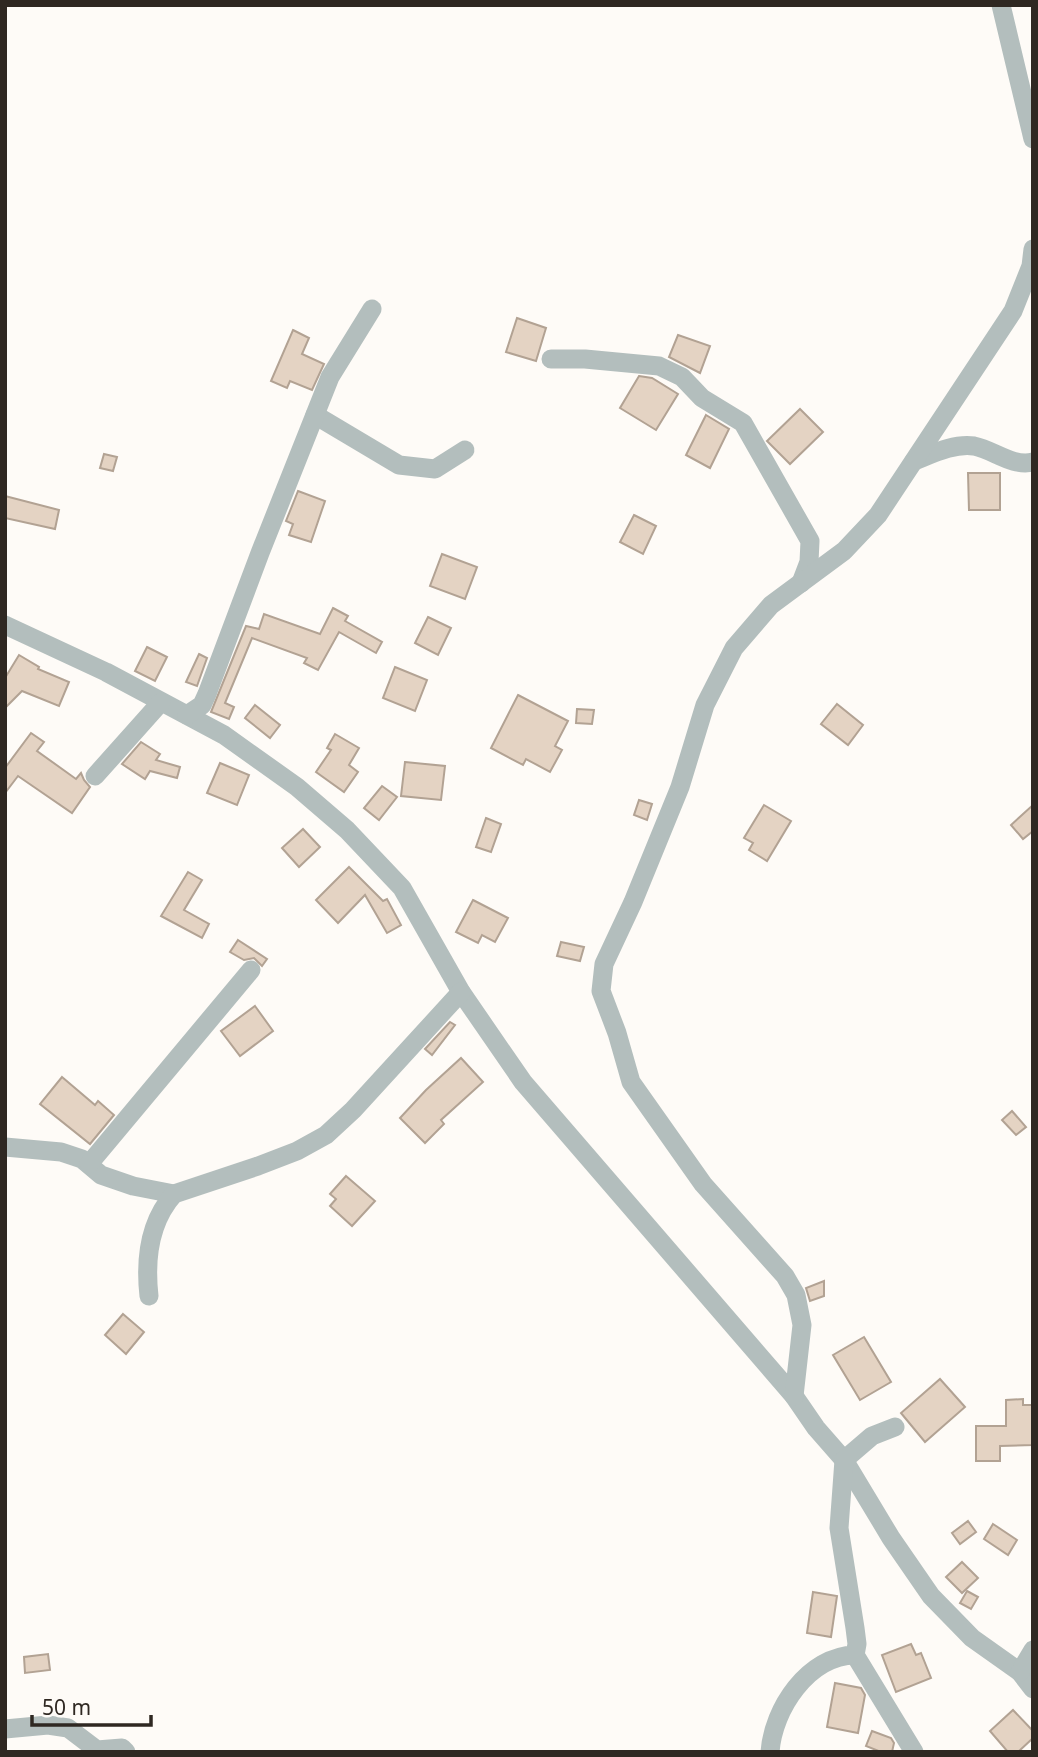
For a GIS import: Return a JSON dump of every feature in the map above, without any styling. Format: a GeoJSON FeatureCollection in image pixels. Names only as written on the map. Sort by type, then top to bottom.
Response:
{"type":"FeatureCollection","features":[{"type":"Feature","properties":{"kind":"street"},"geometry":{"type":"LineString","coordinates":[[1001,5],[1033,139]]}},
{"type":"Feature","properties":{"kind":"street"},"geometry":{"type":"LineString","coordinates":[[794,1396],[802,1325],[796,1295],[785,1276],[703,1184],[631,1082],[601,991],[604,964],[633,902],[680,787],[705,705],[734,648],[771,605],[844,551],[870,524],[1013,311],[1031,265],[1033,248]]}},
{"type":"Feature","properties":{"kind":"street"},"geometry":{"type":"LineString","coordinates":[[187,715],[202,705],[208,694],[255,565],[330,377],[372,309]]}},
{"type":"Feature","properties":{"kind":"street"},"geometry":{"type":"LineString","coordinates":[[551,359],[585,359],[659,366],[682,377],[702,398],[743,423],[810,541],[809,562],[801,583]]}},
{"type":"Feature","properties":{"kind":"street"},"geometry":{"type":"LineString","coordinates":[[315,415],[399,465],[435,470],[465,450]]}},
{"type":"Feature","properties":{"kind":"street"},"geometry":{"type":"LineString","coordinates":[[914,461],[958,446],[972,446],[1014,462],[1033,462]]}},
{"type":"Feature","properties":{"kind":"street"},"geometry":{"type":"LineString","coordinates":[[5,625],[106,672],[224,735],[297,788],[346,830],[402,888],[461,992],[523,1082],[794,1396],[816,1428],[844,1460],[891,1538],[931,1596],[972,1638],[1020,1672],[1033,1689]]}},
{"type":"Feature","properties":{"kind":"street"},"geometry":{"type":"LineString","coordinates":[[95,775],[162,702]]}},
{"type":"Feature","properties":{"kind":"street"},"geometry":{"type":"LineString","coordinates":[[89,1164],[251,970]]}},
{"type":"Feature","properties":{"kind":"street"},"geometry":{"type":"LineString","coordinates":[[149,1296],[146,1270],[151,1238],[167,1201],[174,1194],[297,1151],[326,1135],[353,1110],[461,992]]}},
{"type":"Feature","properties":{"kind":"street"},"geometry":{"type":"LineString","coordinates":[[5,1147],[61,1152],[82,1158],[101,1174],[134,1186],[174,1194]]}},
{"type":"Feature","properties":{"kind":"street"},"geometry":{"type":"LineString","coordinates":[[895,1427],[872,1436],[844,1460],[839,1528],[855,1628],[855,1655],[914,1752]]}},
{"type":"Feature","properties":{"kind":"street"},"geometry":{"type":"LineString","coordinates":[[1020,1672],[1033,1650]]}},
{"type":"Feature","properties":{"kind":"street"},"geometry":{"type":"LineString","coordinates":[[770,1752],[771,1735],[793,1691],[808,1674],[840,1657],[855,1655]]}},
{"type":"Feature","properties":{"kind":"street"},"geometry":{"type":"LineString","coordinates":[[5,1729],[48,1725],[68,1728],[97,1749],[122,1748],[126,1752]]}},
{"type":"Feature","properties":{"kind":"building"},"geometry":{"type":"Polygon","coordinates":[[[517,318],[546,328],[536,361],[506,352],[517,318]]]}},
{"type":"Feature","properties":{"kind":"building"},"geometry":{"type":"Polygon","coordinates":[[[293,330],[309,338],[302,354],[324,364],[312,390],[290,381],[287,388],[271,381],[293,330]]]}},
{"type":"Feature","properties":{"kind":"building"},"geometry":{"type":"Polygon","coordinates":[[[678,335],[710,346],[700,373],[669,357],[678,335]]]}},
{"type":"Feature","properties":{"kind":"building"},"geometry":{"type":"Polygon","coordinates":[[[639,376],[652,378],[678,394],[656,430],[620,408],[639,376]]]}},
{"type":"Feature","properties":{"kind":"building"},"geometry":{"type":"Polygon","coordinates":[[[800,409],[823,432],[790,464],[767,441],[800,409]]]}},
{"type":"Feature","properties":{"kind":"building"},"geometry":{"type":"Polygon","coordinates":[[[706,415],[729,429],[710,468],[686,455],[706,415]]]}},
{"type":"Feature","properties":{"kind":"building"},"geometry":{"type":"Polygon","coordinates":[[[104,454],[117,457],[113,471],[100,468],[104,454]]]}},
{"type":"Feature","properties":{"kind":"building"},"geometry":{"type":"Polygon","coordinates":[[[968,473],[1000,473],[1000,510],[969,510],[968,473]]]}},
{"type":"Feature","properties":{"kind":"building"},"geometry":{"type":"Polygon","coordinates":[[[298,491],[325,501],[311,542],[289,535],[293,524],[286,521],[298,491]]]}},
{"type":"Feature","properties":{"kind":"building"},"geometry":{"type":"Polygon","coordinates":[[[5,496],[59,510],[55,529],[5,518],[5,496]]]}},
{"type":"Feature","properties":{"kind":"building"},"geometry":{"type":"Polygon","coordinates":[[[634,515],[656,526],[643,554],[620,542],[634,515]]]}},
{"type":"Feature","properties":{"kind":"building"},"geometry":{"type":"Polygon","coordinates":[[[442,554],[477,567],[465,599],[430,586],[442,554]]]}},
{"type":"Feature","properties":{"kind":"building"},"geometry":{"type":"Polygon","coordinates":[[[333,608],[348,616],[345,621],[382,642],[376,653],[339,632],[318,670],[304,663],[307,658],[252,638],[225,703],[234,707],[229,719],[211,712],[246,626],[259,629],[264,614],[320,634],[333,608]]]}},
{"type":"Feature","properties":{"kind":"building"},"geometry":{"type":"Polygon","coordinates":[[[428,617],[451,628],[438,655],[415,643],[428,617]]]}},
{"type":"Feature","properties":{"kind":"building"},"geometry":{"type":"Polygon","coordinates":[[[147,647],[167,657],[155,681],[135,671],[147,647]]]}},
{"type":"Feature","properties":{"kind":"building"},"geometry":{"type":"Polygon","coordinates":[[[199,654],[207,658],[197,686],[186,682],[199,654]]]}},
{"type":"Feature","properties":{"kind":"building"},"geometry":{"type":"Polygon","coordinates":[[[19,655],[39,667],[38,669],[69,682],[59,706],[22,691],[5,708],[5,678],[19,655]]]}},
{"type":"Feature","properties":{"kind":"building"},"geometry":{"type":"Polygon","coordinates":[[[395,667],[427,680],[415,711],[383,698],[395,667]]]}},
{"type":"Feature","properties":{"kind":"building"},"geometry":{"type":"Polygon","coordinates":[[[518,695],[568,721],[555,746],[562,750],[550,772],[526,759],[523,765],[491,748],[518,695]]]}},
{"type":"Feature","properties":{"kind":"building"},"geometry":{"type":"Polygon","coordinates":[[[837,704],[863,725],[848,745],[821,724],[837,704]]]}},
{"type":"Feature","properties":{"kind":"building"},"geometry":{"type":"Polygon","coordinates":[[[255,705],[280,725],[270,738],[245,718],[255,705]]]}},
{"type":"Feature","properties":{"kind":"building"},"geometry":{"type":"Polygon","coordinates":[[[577,709],[594,710],[592,724],[576,723],[577,709]]]}},
{"type":"Feature","properties":{"kind":"building"},"geometry":{"type":"Polygon","coordinates":[[[31,733],[44,742],[37,751],[76,779],[81,773],[90,787],[72,813],[18,776],[5,793],[5,768],[31,733]]]}},
{"type":"Feature","properties":{"kind":"building"},"geometry":{"type":"Polygon","coordinates":[[[335,734],[359,748],[349,765],[358,772],[344,792],[316,772],[331,750],[327,748],[335,734]]]}},
{"type":"Feature","properties":{"kind":"building"},"geometry":{"type":"Polygon","coordinates":[[[141,742],[160,754],[156,760],[180,767],[177,778],[150,771],[145,779],[122,764],[141,742]]]}},
{"type":"Feature","properties":{"kind":"building"},"geometry":{"type":"Polygon","coordinates":[[[405,762],[445,766],[441,800],[401,796],[405,762]]]}},
{"type":"Feature","properties":{"kind":"building"},"geometry":{"type":"Polygon","coordinates":[[[220,763],[249,775],[237,805],[207,793],[220,763]]]}},
{"type":"Feature","properties":{"kind":"building"},"geometry":{"type":"Polygon","coordinates":[[[382,786],[397,797],[379,820],[364,808],[382,786]]]}},
{"type":"Feature","properties":{"kind":"building"},"geometry":{"type":"Polygon","coordinates":[[[639,800],[652,804],[647,820],[634,815],[639,800]]]}},
{"type":"Feature","properties":{"kind":"building"},"geometry":{"type":"Polygon","coordinates":[[[764,805],[791,821],[767,861],[749,850],[753,843],[744,838],[764,805]]]}},
{"type":"Feature","properties":{"kind":"building"},"geometry":{"type":"Polygon","coordinates":[[[1033,805],[1033,831],[1023,839],[1011,825],[1033,805]]]}},
{"type":"Feature","properties":{"kind":"building"},"geometry":{"type":"Polygon","coordinates":[[[486,818],[501,824],[491,852],[476,847],[486,818]]]}},
{"type":"Feature","properties":{"kind":"building"},"geometry":{"type":"Polygon","coordinates":[[[303,829],[320,847],[299,867],[282,848],[303,829]]]}},
{"type":"Feature","properties":{"kind":"building"},"geometry":{"type":"Polygon","coordinates":[[[349,867],[383,901],[387,899],[401,925],[387,933],[365,895],[338,923],[316,900],[349,867]]]}},
{"type":"Feature","properties":{"kind":"building"},"geometry":{"type":"Polygon","coordinates":[[[188,872],[202,880],[184,910],[209,924],[202,938],[161,916],[188,872]]]}},
{"type":"Feature","properties":{"kind":"building"},"geometry":{"type":"Polygon","coordinates":[[[473,900],[508,918],[495,942],[482,935],[478,943],[456,932],[473,900]]]}},
{"type":"Feature","properties":{"kind":"building"},"geometry":{"type":"Polygon","coordinates":[[[238,940],[267,959],[262,966],[254,958],[244,960],[230,952],[238,940]]]}},
{"type":"Feature","properties":{"kind":"building"},"geometry":{"type":"Polygon","coordinates":[[[561,942],[584,947],[580,961],[557,956],[561,942]]]}},
{"type":"Feature","properties":{"kind":"building"},"geometry":{"type":"Polygon","coordinates":[[[255,1006],[273,1031],[240,1056],[221,1031],[255,1006]]]}},
{"type":"Feature","properties":{"kind":"building"},"geometry":{"type":"Polygon","coordinates":[[[450,1022],[455,1025],[432,1055],[425,1049],[450,1022]]]}},
{"type":"Feature","properties":{"kind":"building"},"geometry":{"type":"Polygon","coordinates":[[[461,1058],[483,1082],[441,1120],[444,1124],[425,1143],[400,1118],[461,1058]]]}},
{"type":"Feature","properties":{"kind":"building"},"geometry":{"type":"Polygon","coordinates":[[[62,1077],[95,1105],[98,1101],[114,1115],[90,1144],[40,1104],[62,1077]]]}},
{"type":"Feature","properties":{"kind":"building"},"geometry":{"type":"Polygon","coordinates":[[[1012,1111],[1026,1127],[1016,1135],[1002,1120],[1012,1111]]]}},
{"type":"Feature","properties":{"kind":"building"},"geometry":{"type":"Polygon","coordinates":[[[346,1176],[375,1201],[352,1226],[330,1206],[336,1199],[330,1194],[346,1176]]]}},
{"type":"Feature","properties":{"kind":"building"},"geometry":{"type":"Polygon","coordinates":[[[824,1281],[824,1296],[810,1301],[806,1288],[824,1281]]]}},
{"type":"Feature","properties":{"kind":"building"},"geometry":{"type":"Polygon","coordinates":[[[123,1314],[144,1332],[126,1354],[105,1335],[123,1314]]]}},
{"type":"Feature","properties":{"kind":"building"},"geometry":{"type":"Polygon","coordinates":[[[864,1337],[891,1382],[860,1400],[833,1355],[864,1337]]]}},
{"type":"Feature","properties":{"kind":"building"},"geometry":{"type":"Polygon","coordinates":[[[940,1379],[965,1407],[925,1442],[901,1413],[940,1379]]]}},
{"type":"Feature","properties":{"kind":"building"},"geometry":{"type":"Polygon","coordinates":[[[1023,1399],[1023,1405],[1033,1405],[1033,1445],[1000,1446],[1000,1461],[976,1461],[976,1426],[1006,1426],[1006,1400],[1023,1399]]]}},
{"type":"Feature","properties":{"kind":"building"},"geometry":{"type":"Polygon","coordinates":[[[968,1521],[976,1532],[960,1544],[952,1533],[968,1521]]]}},
{"type":"Feature","properties":{"kind":"building"},"geometry":{"type":"Polygon","coordinates":[[[993,1524],[1017,1540],[1008,1555],[984,1539],[993,1524]]]}},
{"type":"Feature","properties":{"kind":"building"},"geometry":{"type":"Polygon","coordinates":[[[962,1562],[978,1578],[962,1593],[946,1577],[962,1562]]]}},
{"type":"Feature","properties":{"kind":"building"},"geometry":{"type":"Polygon","coordinates":[[[967,1591],[978,1597],[971,1609],[960,1603],[967,1591]]]}},
{"type":"Feature","properties":{"kind":"building"},"geometry":{"type":"Polygon","coordinates":[[[813,1592],[837,1596],[831,1637],[807,1633],[813,1592]]]}},
{"type":"Feature","properties":{"kind":"building"},"geometry":{"type":"Polygon","coordinates":[[[911,1644],[916,1655],[921,1653],[931,1678],[896,1692],[882,1655],[911,1644]]]}},
{"type":"Feature","properties":{"kind":"building"},"geometry":{"type":"Polygon","coordinates":[[[48,1654],[50,1670],[25,1673],[24,1657],[48,1654]]]}},
{"type":"Feature","properties":{"kind":"building"},"geometry":{"type":"Polygon","coordinates":[[[835,1683],[861,1688],[865,1695],[858,1733],[827,1727],[835,1683]]]}},
{"type":"Feature","properties":{"kind":"building"},"geometry":{"type":"Polygon","coordinates":[[[1013,1710],[1033,1731],[1033,1738],[1018,1752],[1008,1752],[990,1731],[1013,1710]]]}},
{"type":"Feature","properties":{"kind":"building"},"geometry":{"type":"Polygon","coordinates":[[[872,1731],[891,1738],[894,1743],[892,1752],[881,1752],[866,1746],[872,1731]]]}}]}
